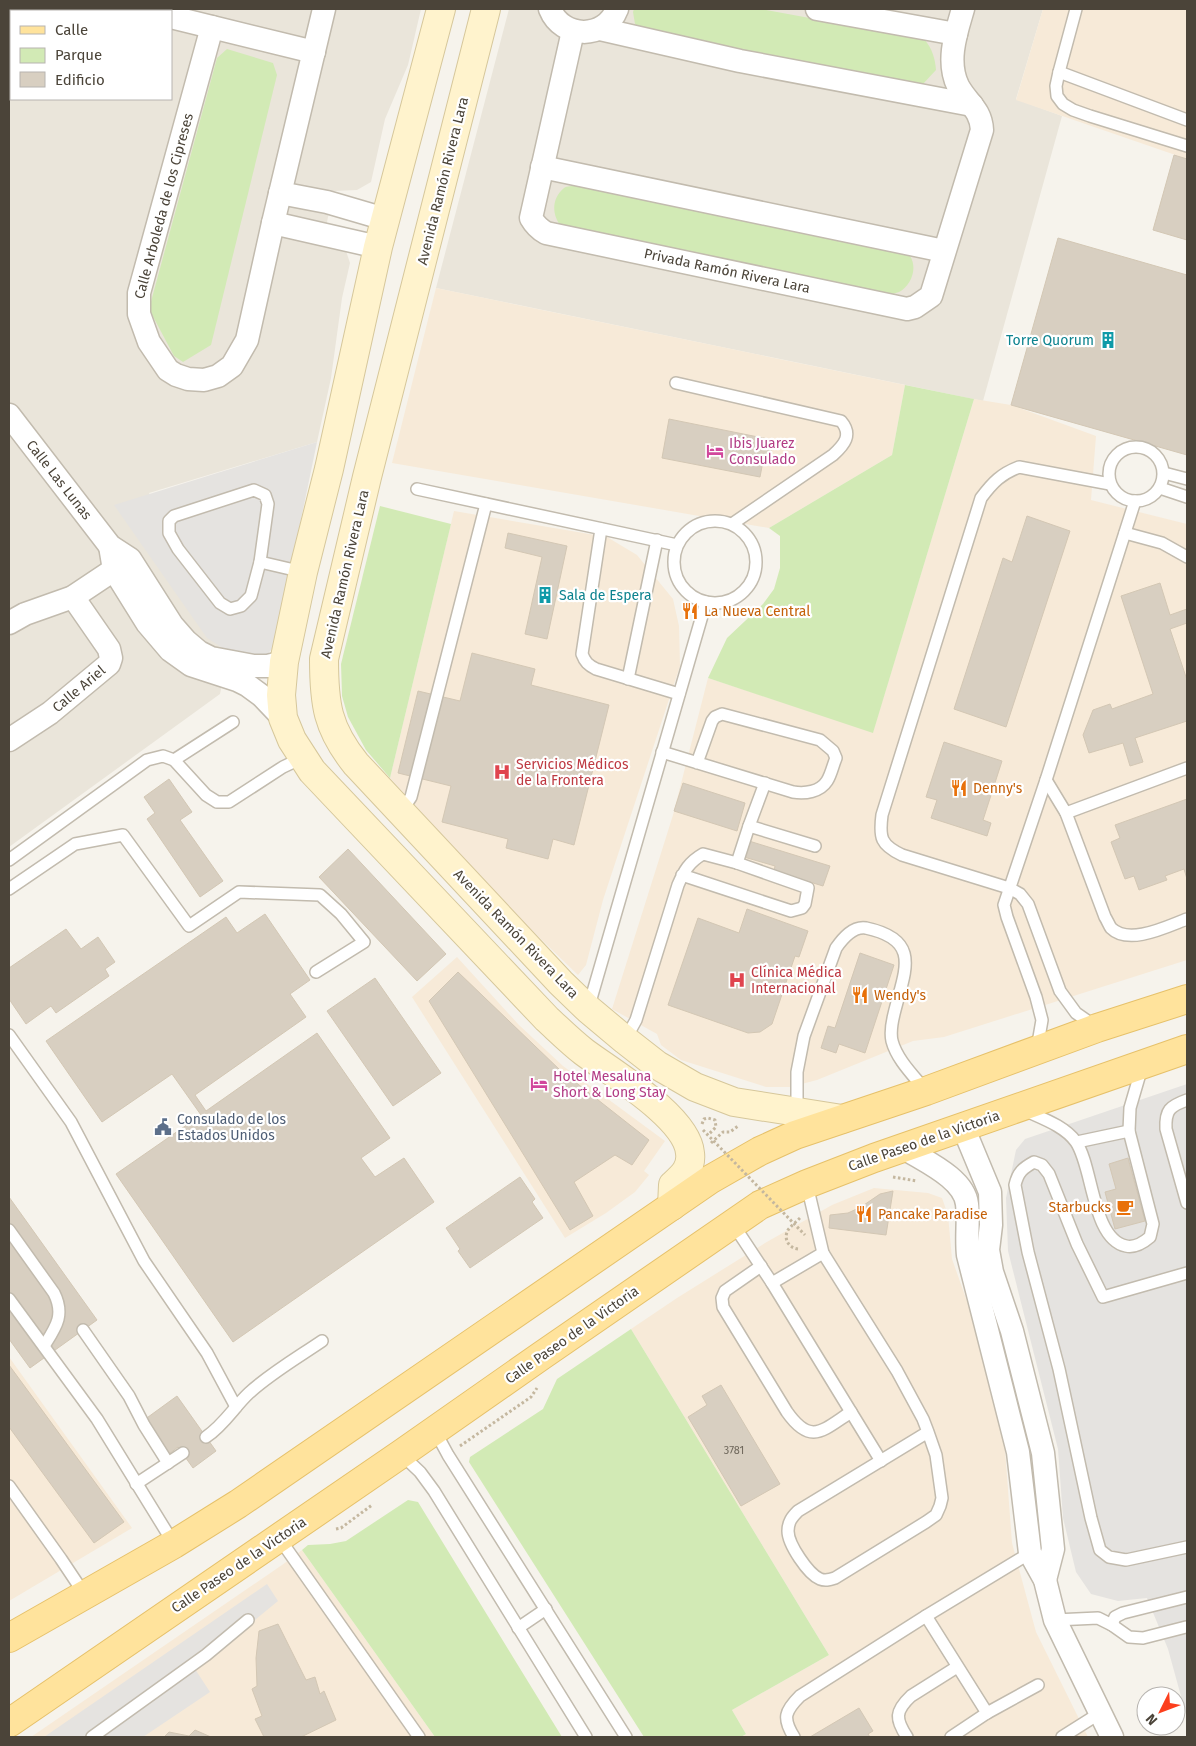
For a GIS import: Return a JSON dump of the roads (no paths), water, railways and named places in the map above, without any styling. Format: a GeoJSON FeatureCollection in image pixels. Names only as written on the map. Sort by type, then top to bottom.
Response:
{"type":"FeatureCollection","features":[{"type":"Feature","properties":{"kind":"main road"},"geometry":{"type":"LineString","coordinates":[[14,1631],[85,1595],[174,1544],[238,1504],[672,1206],[726,1170],[760,1151],[796,1124],[842,1119],[926,1091],[1097,1028],[1187,999]]}},
{"type":"Feature","properties":{"kind":"main road","name":"Calle Paseo de la Victoria"},"geometry":{"type":"LineString","coordinates":[[9,1723],[435,1431],[760,1205],[807,1184],[904,1148],[1187,1049]]}},
{"type":"Feature","properties":{"kind":"street","name":"Calle Arboleda de los Cipreses"},"geometry":{"type":"LineString","coordinates":[[212,27],[139,293],[139,314],[149,342],[168,370],[188,379],[204,380],[218,376],[232,366],[247,340],[324,9]]}},
{"type":"Feature","properties":{"kind":"street"},"geometry":{"type":"LineString","coordinates":[[441,9],[378,247],[329,469],[303,572],[284,662],[281,695],[282,718],[302,758],[312,771],[566,1037],[654,1103],[678,1126],[686,1137],[690,1153],[689,1164],[685,1174],[673,1185],[672,1206]]}},
{"type":"Feature","properties":{"kind":"street","name":"Avenida Ramón Rivera Lara"},"geometry":{"type":"LineString","coordinates":[[486,9],[367,477],[324,659],[324,686],[327,711],[337,738],[356,764],[561,983],[588,1008],[657,1065],[695,1087],[796,1124]]}},
{"type":"Feature","properties":{"kind":"street"},"geometry":{"type":"LineString","coordinates":[[550,9],[556,20],[564,27],[582,33],[600,29],[609,22],[617,9]]}},
{"type":"Feature","properties":{"kind":"street"},"geometry":{"type":"LineString","coordinates":[[817,9],[956,34]]}},
{"type":"Feature","properties":{"kind":"street","name":"Privada Ramón Rivera Lara"},"geometry":{"type":"LineString","coordinates":[[573,31],[531,218],[534,225],[546,234],[907,309],[915,307],[931,296],[982,130],[982,121],[958,85],[954,69],[952,54],[963,9]]}},
{"type":"Feature","properties":{"kind":"street"},"geometry":{"type":"LineString","coordinates":[[172,17],[314,52]]}},
{"type":"Feature","properties":{"kind":"street"},"geometry":{"type":"LineString","coordinates":[[600,29],[740,61],[972,105]]}},
{"type":"Feature","properties":{"kind":"street"},"geometry":{"type":"LineString","coordinates":[[542,167],[944,251]]}},
{"type":"Feature","properties":{"kind":"street"},"geometry":{"type":"LineString","coordinates":[[280,193],[327,202],[385,219]]}},
{"type":"Feature","properties":{"kind":"street"},"geometry":{"type":"LineString","coordinates":[[273,223],[378,247]]}},
{"type":"Feature","properties":{"kind":"street","name":"Calle Las Lunas"},"geometry":{"type":"LineString","coordinates":[[10,420],[110,546],[122,565],[186,641],[200,652],[212,658],[254,666],[268,666],[284,662]]}},
{"type":"Feature","properties":{"kind":"street"},"geometry":{"type":"LineString","coordinates":[[329,469],[367,477]]}},
{"type":"Feature","properties":{"kind":"street"},"geometry":{"type":"LineString","coordinates":[[9,623],[25,614],[73,597],[122,565]]}},
{"type":"Feature","properties":{"kind":"street","name":"Calle Las Lunas"},"geometry":{"type":"LineString","coordinates":[[122,565],[147,623],[170,650],[191,665],[247,685],[262,696],[282,718]]}},
{"type":"Feature","properties":{"kind":"street","name":"Calle Ariel"},"geometry":{"type":"LineString","coordinates":[[9,740],[50,714],[109,664],[111,658],[109,649],[73,597]]}},
{"type":"Feature","properties":{"kind":"street"},"geometry":{"type":"LineString","coordinates":[[302,758],[337,738]]}},
{"type":"Feature","properties":{"kind":"street"},"geometry":{"type":"LineString","coordinates":[[566,1037],[588,1008]]}},
{"type":"Feature","properties":{"kind":"street"},"geometry":{"type":"LineString","coordinates":[[963,1127],[980,1164],[990,1192],[991,1225],[988,1250],[992,1272],[1012,1331],[1043,1453],[1053,1549],[1045,1580]]}},
{"type":"Feature","properties":{"kind":"street"},"geometry":{"type":"LineString","coordinates":[[904,1148],[953,1179],[964,1194],[967,1202],[966,1239],[968,1255],[1018,1452],[1030,1553],[1045,1580],[1055,1620],[1112,1737]]}},
{"type":"Feature","properties":{"kind":"lane"},"geometry":{"type":"LineString","coordinates":[[1076,9],[1056,86],[1057,96],[1063,104],[1073,110],[1187,146]]}},
{"type":"Feature","properties":{"kind":"lane"},"geometry":{"type":"LineString","coordinates":[[1059,72],[1187,120]]}},
{"type":"Feature","properties":{"kind":"lane"},"geometry":{"type":"LineString","coordinates":[[676,384],[841,422],[846,426],[848,434],[846,441],[833,455],[732,524]]}},
{"type":"Feature","properties":{"kind":"lane"},"geometry":{"type":"LineString","coordinates":[[1140,446],[1149,449],[1157,455],[1164,473],[1160,488],[1149,498],[1135,502],[1120,496],[1110,484],[1110,465],[1115,456],[1122,450],[1131,447],[1140,446]]}},
{"type":"Feature","properties":{"kind":"lane"},"geometry":{"type":"LineString","coordinates":[[1097,1028],[1076,1013],[1060,991],[1028,904],[1020,894],[1009,888],[902,856],[891,850],[883,842],[880,831],[882,815],[982,498],[992,484],[1005,472],[1019,467],[1110,484]]}},
{"type":"Feature","properties":{"kind":"lane"},"geometry":{"type":"LineString","coordinates":[[1164,473],[1187,479]]}},
{"type":"Feature","properties":{"kind":"lane"},"geometry":{"type":"LineString","coordinates":[[1160,488],[1187,497]]}},
{"type":"Feature","properties":{"kind":"lane"},"geometry":{"type":"LineString","coordinates":[[417,489],[677,545]]}},
{"type":"Feature","properties":{"kind":"lane"},"geometry":{"type":"LineString","coordinates":[[254,490],[265,495],[268,504],[260,562],[251,596],[241,606],[230,609],[220,603],[178,549],[169,533],[169,521],[174,516],[254,490]]}},
{"type":"Feature","properties":{"kind":"lane"},"geometry":{"type":"LineString","coordinates":[[1037,1049],[1042,1020],[1036,997],[1004,905],[1135,502]]}},
{"type":"Feature","properties":{"kind":"lane"},"geometry":{"type":"LineString","coordinates":[[401,812],[410,797],[486,504]]}},
{"type":"Feature","properties":{"kind":"lane"},"geometry":{"type":"LineString","coordinates":[[716,520],[732,524],[746,534],[755,549],[757,567],[751,583],[739,596],[723,603],[706,602],[692,596],[682,586],[675,573],[674,559],[677,545],[687,531],[700,522],[716,520]]}},
{"type":"Feature","properties":{"kind":"lane"},"geometry":{"type":"LineString","coordinates":[[601,529],[582,654],[584,660],[590,666],[679,694]]}},
{"type":"Feature","properties":{"kind":"lane"},"geometry":{"type":"LineString","coordinates":[[1124,533],[1162,543],[1187,557]]}},
{"type":"Feature","properties":{"kind":"lane"},"geometry":{"type":"LineString","coordinates":[[628,679],[657,540]]}},
{"type":"Feature","properties":{"kind":"lane"},"geometry":{"type":"LineString","coordinates":[[260,562],[303,572]]}},
{"type":"Feature","properties":{"kind":"lane"},"geometry":{"type":"LineString","coordinates":[[588,1008],[706,602]]}},
{"type":"Feature","properties":{"kind":"lane"},"geometry":{"type":"LineString","coordinates":[[662,752],[697,763],[765,784],[801,794],[810,793],[827,782],[836,758],[833,751],[820,740],[722,714],[715,717],[712,721],[697,763]]}},
{"type":"Feature","properties":{"kind":"lane"},"geometry":{"type":"LineString","coordinates":[[174,760],[233,722]]}},
{"type":"Feature","properties":{"kind":"lane"},"geometry":{"type":"LineString","coordinates":[[9,860],[147,760],[163,756],[174,760],[206,795],[217,802],[228,802],[283,767],[302,758]]}},
{"type":"Feature","properties":{"kind":"lane"},"geometry":{"type":"LineString","coordinates":[[1066,813],[1187,768]]}},
{"type":"Feature","properties":{"kind":"lane"},"geometry":{"type":"LineString","coordinates":[[1046,780],[1066,813],[1105,917],[1111,928],[1121,934],[1130,936],[1144,934],[1187,919]]}},
{"type":"Feature","properties":{"kind":"lane"},"geometry":{"type":"LineString","coordinates":[[737,863],[765,784]]}},
{"type":"Feature","properties":{"kind":"lane"},"geometry":{"type":"LineString","coordinates":[[749,826],[815,846]]}},
{"type":"Feature","properties":{"kind":"lane"},"geometry":{"type":"LineString","coordinates":[[9,889],[75,844],[123,835],[190,926],[239,892],[320,895],[341,914],[364,942],[316,972]]}},
{"type":"Feature","properties":{"kind":"lane"},"geometry":{"type":"LineString","coordinates":[[625,1040],[636,1020],[682,875],[693,859],[702,854],[737,863],[808,888],[802,908],[791,911],[682,875]]}},
{"type":"Feature","properties":{"kind":"lane"},"geometry":{"type":"LineString","coordinates":[[796,1124],[797,1072],[804,1036],[836,948],[853,930],[864,928],[888,934],[898,941],[906,953],[906,966],[892,1023],[891,1038],[903,1062],[926,1091]]}},
{"type":"Feature","properties":{"kind":"lane"},"geometry":{"type":"LineString","coordinates":[[9,1035],[71,1122],[144,1261],[207,1353],[236,1407]]}},
{"type":"Feature","properties":{"kind":"lane"},"geometry":{"type":"LineString","coordinates":[[1020,1108],[1064,1130],[1077,1142],[1107,1233],[1118,1244],[1132,1246],[1150,1237],[1153,1224],[1129,1132],[1130,1108],[1143,1065]]}},
{"type":"Feature","properties":{"kind":"lane"},"geometry":{"type":"LineString","coordinates":[[1187,1100],[1177,1103],[1168,1111],[1166,1129],[1187,1203]]}},
{"type":"Feature","properties":{"kind":"lane"},"geometry":{"type":"LineString","coordinates":[[1077,1142],[1129,1132]]}},
{"type":"Feature","properties":{"kind":"lane"},"geometry":{"type":"LineString","coordinates":[[1187,1273],[1103,1297],[1077,1244],[1049,1174],[1042,1165],[1034,1162],[1023,1168],[1017,1175],[1015,1185],[1028,1252],[1059,1369],[1091,1518],[1100,1550],[1108,1558],[1126,1560],[1187,1547]]}},
{"type":"Feature","properties":{"kind":"lane"},"geometry":{"type":"LineString","coordinates":[[807,1184],[823,1253],[897,1371],[923,1419],[928,1432],[936,1455],[942,1498],[936,1514],[835,1578],[826,1581],[812,1575],[792,1545],[788,1533],[792,1518],[798,1511],[928,1432]]}},
{"type":"Feature","properties":{"kind":"lane"},"geometry":{"type":"LineString","coordinates":[[733,1224],[772,1283],[881,1461]]}},
{"type":"Feature","properties":{"kind":"lane"},"geometry":{"type":"LineString","coordinates":[[9,1230],[54,1293],[59,1304],[60,1316],[44,1346]]}},
{"type":"Feature","properties":{"kind":"lane"},"geometry":{"type":"LineString","coordinates":[[772,1283],[823,1253]]}},
{"type":"Feature","properties":{"kind":"lane"},"geometry":{"type":"LineString","coordinates":[[761,1266],[725,1291],[722,1298],[723,1307],[787,1412],[803,1429],[811,1433],[820,1432],[851,1412]]}},
{"type":"Feature","properties":{"kind":"lane"},"geometry":{"type":"LineString","coordinates":[[9,1299],[97,1419],[174,1544]]}},
{"type":"Feature","properties":{"kind":"lane"},"geometry":{"type":"LineString","coordinates":[[83,1330],[129,1396],[144,1425],[168,1463]]}},
{"type":"Feature","properties":{"kind":"lane"},"geometry":{"type":"LineString","coordinates":[[206,1437],[261,1383],[322,1341]]}},
{"type":"Feature","properties":{"kind":"lane"},"geometry":{"type":"LineString","coordinates":[[435,1431],[626,1737]]}},
{"type":"Feature","properties":{"kind":"lane"},"geometry":{"type":"LineString","coordinates":[[136,1484],[182,1453]]}},
{"type":"Feature","properties":{"kind":"lane"},"geometry":{"type":"LineString","coordinates":[[401,1454],[420,1472],[434,1491],[586,1737]]}},
{"type":"Feature","properties":{"kind":"lane"},"geometry":{"type":"LineString","coordinates":[[9,1486],[85,1595]]}},
{"type":"Feature","properties":{"kind":"lane"},"geometry":{"type":"LineString","coordinates":[[279,1538],[419,1737]]}},
{"type":"Feature","properties":{"kind":"lane"},"geometry":{"type":"LineString","coordinates":[[794,1737],[788,1727],[786,1716],[790,1707],[800,1696],[1030,1553],[1053,1549]]}},
{"type":"Feature","properties":{"kind":"lane"},"geometry":{"type":"LineString","coordinates":[[1112,1624],[1115,1617],[1123,1613],[1187,1598]]}},
{"type":"Feature","properties":{"kind":"lane"},"geometry":{"type":"LineString","coordinates":[[518,1628],[546,1609]]}},
{"type":"Feature","properties":{"kind":"lane"},"geometry":{"type":"LineString","coordinates":[[926,1616],[987,1713]]}},
{"type":"Feature","properties":{"kind":"lane"},"geometry":{"type":"LineString","coordinates":[[1055,1620],[1098,1618],[1112,1624],[1129,1637],[1143,1638],[1187,1627]]}},
{"type":"Feature","properties":{"kind":"lane"},"geometry":{"type":"LineString","coordinates":[[92,1737],[206,1655],[248,1620]]}},
{"type":"Feature","properties":{"kind":"lane"},"geometry":{"type":"LineString","coordinates":[[907,1737],[897,1717],[899,1710],[905,1702],[957,1667]]}},
{"type":"Feature","properties":{"kind":"lane"},"geometry":{"type":"LineString","coordinates":[[951,1737],[987,1713],[1038,1684]]}},
{"type":"Feature","properties":{"kind":"lane"},"geometry":{"type":"LineString","coordinates":[[1062,1737],[1100,1713]]}},
{"type":"Feature","properties":{"kind":"place","name":"Torre Quorum"},"geometry":{"type":"Point","coordinates":[1108,340]}},
{"type":"Feature","properties":{"kind":"place","name":"Ibis Juarez Consulado"},"geometry":{"type":"Point","coordinates":[715,451]}},
{"type":"Feature","properties":{"kind":"place","name":"Sala de Espera"},"geometry":{"type":"Point","coordinates":[545,595]}},
{"type":"Feature","properties":{"kind":"place","name":"La Nueva Central"},"geometry":{"type":"Point","coordinates":[690,611]}},
{"type":"Feature","properties":{"kind":"place","name":"Servicios Médicos de la Frontera"},"geometry":{"type":"Point","coordinates":[502,772]}},
{"type":"Feature","properties":{"kind":"place","name":"Denny's"},"geometry":{"type":"Point","coordinates":[959,788]}},
{"type":"Feature","properties":{"kind":"place","name":"Clínica Médica Internacional"},"geometry":{"type":"Point","coordinates":[737,980]}},
{"type":"Feature","properties":{"kind":"place","name":"Wendy's"},"geometry":{"type":"Point","coordinates":[860,995]}},
{"type":"Feature","properties":{"kind":"place","name":"Hotel Mesaluna Short & Long Stay"},"geometry":{"type":"Point","coordinates":[539,1084]}},
{"type":"Feature","properties":{"kind":"place","name":"Consulado de los Estados Unidos"},"geometry":{"type":"Point","coordinates":[163,1127]}},
{"type":"Feature","properties":{"kind":"place","name":"Starbucks"},"geometry":{"type":"Point","coordinates":[1125,1207]}},
{"type":"Feature","properties":{"kind":"place","name":"Pancake Paradise"},"geometry":{"type":"Point","coordinates":[864,1214]}}]}
